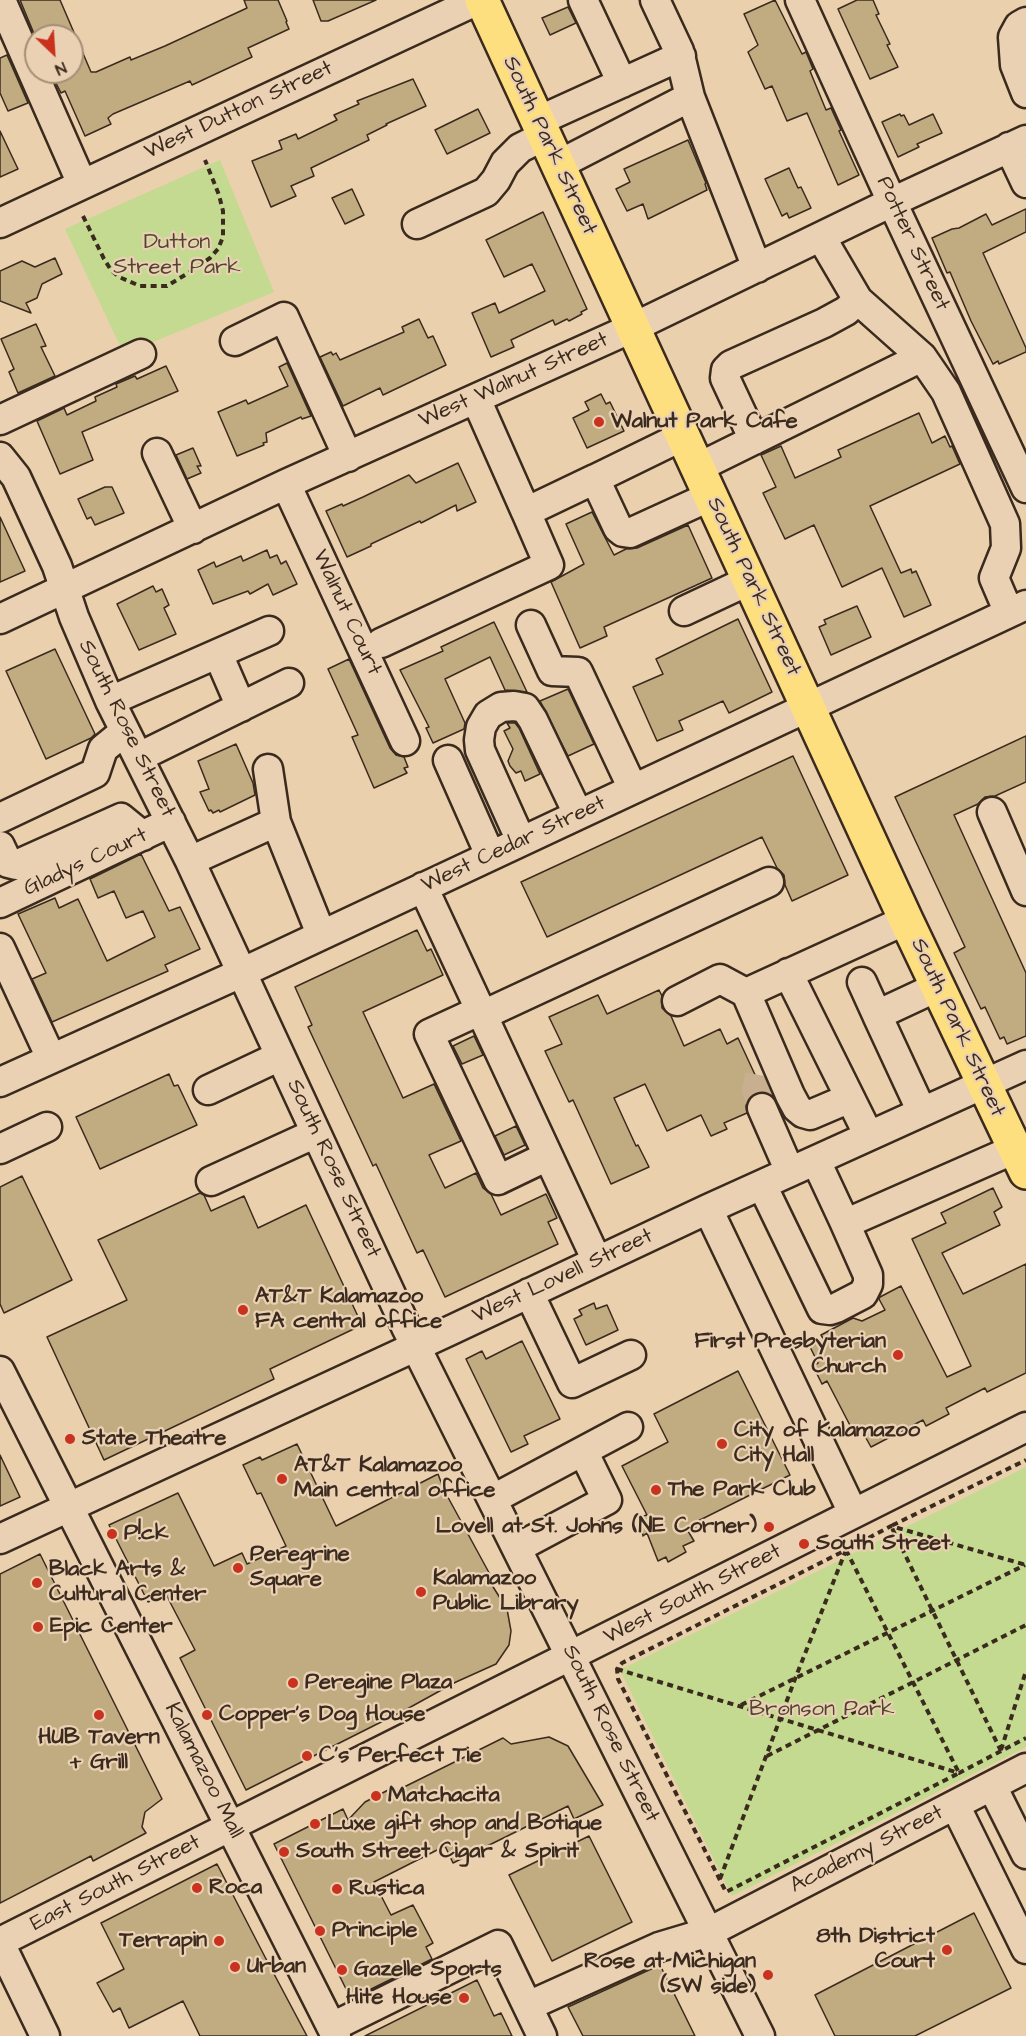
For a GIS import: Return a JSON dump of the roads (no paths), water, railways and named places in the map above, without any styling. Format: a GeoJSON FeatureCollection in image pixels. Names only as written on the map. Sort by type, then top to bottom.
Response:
{"type":"FeatureCollection","features":[{"type":"Feature","properties":{"kind":"main road","name":"South Park Street"},"geometry":{"type":"LineString","coordinates":[[480,0],[937,987],[1020,1160]]}},
{"type":"Feature","properties":{"kind":"street"},"geometry":{"type":"LineString","coordinates":[[1,0],[82,184]]}},
{"type":"Feature","properties":{"kind":"street","name":"West Dutton Street"},"geometry":{"type":"LineString","coordinates":[[0,223],[480,0]]}},
{"type":"Feature","properties":{"kind":"street"},"geometry":{"type":"LineString","coordinates":[[584,0],[622,83]]}},
{"type":"Feature","properties":{"kind":"street"},"geometry":{"type":"LineString","coordinates":[[656,0],[681,56],[690,98],[757,268]]}},
{"type":"Feature","properties":{"kind":"street","name":"Potter Street"},"geometry":{"type":"LineString","coordinates":[[800,0],[1026,488]]}},
{"type":"Feature","properties":{"kind":"street"},"geometry":{"type":"LineString","coordinates":[[1026,22],[1019,26],[1013,37],[1015,65],[1026,93]]}},
{"type":"Feature","properties":{"kind":"street"},"geometry":{"type":"LineString","coordinates":[[417,224],[486,192],[505,163],[541,128],[622,83],[681,56]]}},
{"type":"Feature","properties":{"kind":"street"},"geometry":{"type":"LineString","coordinates":[[558,165],[690,98]]}},
{"type":"Feature","properties":{"kind":"street"},"geometry":{"type":"LineString","coordinates":[[1018,143],[1026,183]]}},
{"type":"Feature","properties":{"kind":"street","name":"West Walnut Street"},"geometry":{"type":"LineString","coordinates":[[0,619],[286,484],[632,328],[1018,143]]}},
{"type":"Feature","properties":{"kind":"street"},"geometry":{"type":"LineString","coordinates":[[821,237],[858,300],[922,357],[946,392],[1005,524],[1006,548],[994,578],[1017,609]]}},
{"type":"Feature","properties":{"kind":"street"},"geometry":{"type":"LineString","coordinates":[[754,440],[725,378],[726,370],[731,365],[824,323],[846,311],[858,300]]}},
{"type":"Feature","properties":{"kind":"street"},"geometry":{"type":"LineString","coordinates":[[235,341],[284,317],[348,457]]}},
{"type":"Feature","properties":{"kind":"street"},"geometry":{"type":"LineString","coordinates":[[0,420],[141,354]]}},
{"type":"Feature","properties":{"kind":"street"},"geometry":{"type":"LineString","coordinates":[[595,479],[618,528],[630,533],[704,482],[754,440],[922,357]]}},
{"type":"Feature","properties":{"kind":"street"},"geometry":{"type":"LineString","coordinates":[[381,643],[549,564],[476,399]]}},
{"type":"Feature","properties":{"kind":"street"},"geometry":{"type":"LineString","coordinates":[[526,512],[683,436]]}},
{"type":"Feature","properties":{"kind":"street"},"geometry":{"type":"LineString","coordinates":[[157,453],[193,529]]}},
{"type":"Feature","properties":{"kind":"street","name":"South Rose Street"},"geometry":{"type":"LineString","coordinates":[[5,472],[53,558],[74,617],[111,701],[190,861],[417,1347],[760,2036]]}},
{"type":"Feature","properties":{"kind":"street","name":"Walnut Court"},"geometry":{"type":"LineString","coordinates":[[286,484],[405,741]]}},
{"type":"Feature","properties":{"kind":"street"},"geometry":{"type":"LineString","coordinates":[[684,611],[750,580]]}},
{"type":"Feature","properties":{"kind":"street","name":"West Cedar Street"},"geometry":{"type":"LineString","coordinates":[[0,1082],[241,973],[1017,609]]}},
{"type":"Feature","properties":{"kind":"street"},"geometry":{"type":"LineString","coordinates":[[531,625],[552,671],[578,672],[633,789]]}},
{"type":"Feature","properties":{"kind":"street"},"geometry":{"type":"LineString","coordinates":[[111,701],[269,631]]}},
{"type":"Feature","properties":{"kind":"street"},"geometry":{"type":"LineString","coordinates":[[218,654],[241,707]]}},
{"type":"Feature","properties":{"kind":"street"},"geometry":{"type":"LineString","coordinates":[[139,757],[289,683]]}},
{"type":"Feature","properties":{"kind":"street"},"geometry":{"type":"LineString","coordinates":[[521,841],[480,750],[481,727],[488,715],[501,707],[525,708],[578,814]]}},
{"type":"Feature","properties":{"kind":"street"},"geometry":{"type":"LineString","coordinates":[[0,818],[95,773],[103,749],[125,731]]}},
{"type":"Feature","properties":{"kind":"street"},"geometry":{"type":"LineString","coordinates":[[448,760],[490,855]]}},
{"type":"Feature","properties":{"kind":"street"},"geometry":{"type":"LineString","coordinates":[[268,769],[276,822],[321,934]]}},
{"type":"Feature","properties":{"kind":"street"},"geometry":{"type":"LineString","coordinates":[[992,812],[1020,859],[1026,891]]}},
{"type":"Feature","properties":{"kind":"street"},"geometry":{"type":"LineString","coordinates":[[0,846],[8,863],[16,865],[121,818],[143,836]]}},
{"type":"Feature","properties":{"kind":"street","name":"Gladys Court"},"geometry":{"type":"LineString","coordinates":[[0,903],[171,822]]}},
{"type":"Feature","properties":{"kind":"street"},"geometry":{"type":"LineString","coordinates":[[190,861],[276,822]]}},
{"type":"Feature","properties":{"kind":"street"},"geometry":{"type":"LineString","coordinates":[[548,1156],[498,1180],[429,1034],[769,882]]}},
{"type":"Feature","properties":{"kind":"street"},"geometry":{"type":"LineString","coordinates":[[423,887],[597,1261]]}},
{"type":"Feature","properties":{"kind":"street"},"geometry":{"type":"LineString","coordinates":[[746,993],[906,920]]}},
{"type":"Feature","properties":{"kind":"street"},"geometry":{"type":"LineString","coordinates":[[0,948],[51,1058]]}},
{"type":"Feature","properties":{"kind":"street"},"geometry":{"type":"LineString","coordinates":[[788,973],[869,1136]]}},
{"type":"Feature","properties":{"kind":"street"},"geometry":{"type":"LineString","coordinates":[[677,1001],[720,979],[746,993],[768,1070],[790,1095],[797,1108],[810,1115],[850,1098]]}},
{"type":"Feature","properties":{"kind":"street"},"geometry":{"type":"LineString","coordinates":[[862,982],[922,1112]]}},
{"type":"Feature","properties":{"kind":"street"},"geometry":{"type":"LineString","coordinates":[[877,1015],[937,987]]}},
{"type":"Feature","properties":{"kind":"street"},"geometry":{"type":"LineString","coordinates":[[208,1090],[280,1056]]}},
{"type":"Feature","properties":{"kind":"street","name":"West Lovell Street"},"geometry":{"type":"LineString","coordinates":[[0,1539],[417,1347],[708,1209],[1026,1065]]}},
{"type":"Feature","properties":{"kind":"street"},"geometry":{"type":"LineString","coordinates":[[762,1108],[844,1221],[868,1275],[868,1284],[863,1294],[836,1308],[822,1309],[762,1185]]}},
{"type":"Feature","properties":{"kind":"street"},"geometry":{"type":"LineString","coordinates":[[0,1149],[47,1127]]}},
{"type":"Feature","properties":{"kind":"street"},"geometry":{"type":"LineString","coordinates":[[211,1181],[316,1133]]}},
{"type":"Feature","properties":{"kind":"street"},"geometry":{"type":"LineString","coordinates":[[844,1221],[849,1222],[1020,1160]]}},
{"type":"Feature","properties":{"kind":"street"},"geometry":{"type":"LineString","coordinates":[[708,1209],[853,1514]]}},
{"type":"Feature","properties":{"kind":"street"},"geometry":{"type":"LineString","coordinates":[[529,1293],[572,1383],[631,1355]]}},
{"type":"Feature","properties":{"kind":"street","name":"Kalamazoo Mall"},"geometry":{"type":"LineString","coordinates":[[0,1371],[334,2031]]}},
{"type":"Feature","properties":{"kind":"street"},"geometry":{"type":"LineString","coordinates":[[493,1499],[628,1427]]}},
{"type":"Feature","properties":{"kind":"street","name":"West South Street"},"geometry":{"type":"LineString","coordinates":[[231,1826],[1026,1427]]}},
{"type":"Feature","properties":{"kind":"street"},"geometry":{"type":"LineString","coordinates":[[517,1548],[608,1500],[583,1451]]}},
{"type":"Feature","properties":{"kind":"street","name":"Academy Street"},"geometry":{"type":"LineString","coordinates":[[528,2006],[660,1947],[709,1932],[1026,1768]]}},
{"type":"Feature","properties":{"kind":"street"},"geometry":{"type":"LineString","coordinates":[[992,1786],[1026,1854]]}},
{"type":"Feature","properties":{"kind":"street"},"geometry":{"type":"LineString","coordinates":[[955,1805],[1026,1949]]}},
{"type":"Feature","properties":{"kind":"street","name":"East South Street"},"geometry":{"type":"LineString","coordinates":[[0,1942],[231,1826]]}},
{"type":"Feature","properties":{"kind":"street"},"geometry":{"type":"LineString","coordinates":[[0,1942],[45,2036]]}},
{"type":"Feature","properties":{"kind":"street"},"geometry":{"type":"LineString","coordinates":[[334,2031],[498,1945],[542,2036]]}},
{"type":"Feature","properties":{"kind":"tunnel"},"geometry":{"type":"LineString","coordinates":[[759,1075],[756,1090],[762,1108]]}},
{"type":"Feature","properties":{"kind":"place","name":"Walnut Park Cafe"},"geometry":{"type":"Point","coordinates":[599,422]}},
{"type":"Feature","properties":{"kind":"place","name":"AT&T Kalamazoo FA central office"},"geometry":{"type":"Point","coordinates":[243,1310]}},
{"type":"Feature","properties":{"kind":"place","name":"First Presbyterian Church"},"geometry":{"type":"Point","coordinates":[898,1355]}},
{"type":"Feature","properties":{"kind":"place","name":"State Theatre"},"geometry":{"type":"Point","coordinates":[70,1439]}},
{"type":"Feature","properties":{"kind":"place","name":"City of Kalamazoo City Hall"},"geometry":{"type":"Point","coordinates":[722,1444]}},
{"type":"Feature","properties":{"kind":"place","name":"AT&T Kalamazoo Main central office"},"geometry":{"type":"Point","coordinates":[282,1479]}},
{"type":"Feature","properties":{"kind":"place","name":"The Park Club"},"geometry":{"type":"Point","coordinates":[656,1490]}},
{"type":"Feature","properties":{"kind":"place","name":"Lovell at St. Johns (NE Corner)"},"geometry":{"type":"Point","coordinates":[769,1527]}},
{"type":"Feature","properties":{"kind":"place","name":"P!ck"},"geometry":{"type":"Point","coordinates":[112,1534]}},
{"type":"Feature","properties":{"kind":"place","name":"South Street"},"geometry":{"type":"Point","coordinates":[804,1544]}},
{"type":"Feature","properties":{"kind":"place","name":"Peregrine Square"},"geometry":{"type":"Point","coordinates":[238,1568]}},
{"type":"Feature","properties":{"kind":"place","name":"Black Arts & Cultural Center"},"geometry":{"type":"Point","coordinates":[37,1583]}},
{"type":"Feature","properties":{"kind":"place","name":"Kalamazoo Public Library"},"geometry":{"type":"Point","coordinates":[421,1592]}},
{"type":"Feature","properties":{"kind":"place","name":"Epic Center"},"geometry":{"type":"Point","coordinates":[38,1627]}},
{"type":"Feature","properties":{"kind":"place","name":"Peregine Plaza"},"geometry":{"type":"Point","coordinates":[293,1683]}},
{"type":"Feature","properties":{"kind":"place","name":"HUB Tavern + Grill"},"geometry":{"type":"Point","coordinates":[99,1715]}},
{"type":"Feature","properties":{"kind":"place","name":"Copper's Dog House"},"geometry":{"type":"Point","coordinates":[207,1715]}},
{"type":"Feature","properties":{"kind":"place","name":"C's Perfect Tie"},"geometry":{"type":"Point","coordinates":[307,1756]}},
{"type":"Feature","properties":{"kind":"place","name":"Matchacita"},"geometry":{"type":"Point","coordinates":[376,1796]}},
{"type":"Feature","properties":{"kind":"place","name":"Luxe gift shop and Botique"},"geometry":{"type":"Point","coordinates":[315,1824]}},
{"type":"Feature","properties":{"kind":"place","name":"South Street Cigar & Spirit"},"geometry":{"type":"Point","coordinates":[284,1852]}},
{"type":"Feature","properties":{"kind":"place","name":"Roca"},"geometry":{"type":"Point","coordinates":[197,1888]}},
{"type":"Feature","properties":{"kind":"place","name":"Rustica"},"geometry":{"type":"Point","coordinates":[337,1889]}},
{"type":"Feature","properties":{"kind":"place","name":"Principle"},"geometry":{"type":"Point","coordinates":[320,1931]}},
{"type":"Feature","properties":{"kind":"place","name":"Terrapin"},"geometry":{"type":"Point","coordinates":[219,1941]}},
{"type":"Feature","properties":{"kind":"place","name":"8th District Court"},"geometry":{"type":"Point","coordinates":[947,1950]}},
{"type":"Feature","properties":{"kind":"place","name":"Urban"},"geometry":{"type":"Point","coordinates":[235,1967]}},
{"type":"Feature","properties":{"kind":"place","name":"Gazelle Sports"},"geometry":{"type":"Point","coordinates":[342,1970]}},
{"type":"Feature","properties":{"kind":"place","name":"Rose at Michigan (SW side)"},"geometry":{"type":"Point","coordinates":[768,1975]}},
{"type":"Feature","properties":{"kind":"place","name":"Hite House"},"geometry":{"type":"Point","coordinates":[464,1998]}},
{"type":"Feature","properties":{"kind":"park label","name":"Dutton Street Park"},"geometry":{"type":"Point","coordinates":[177,256]}},
{"type":"Feature","properties":{"kind":"park label","name":"Bronson Park"},"geometry":{"type":"Point","coordinates":[822,1710]}}]}
